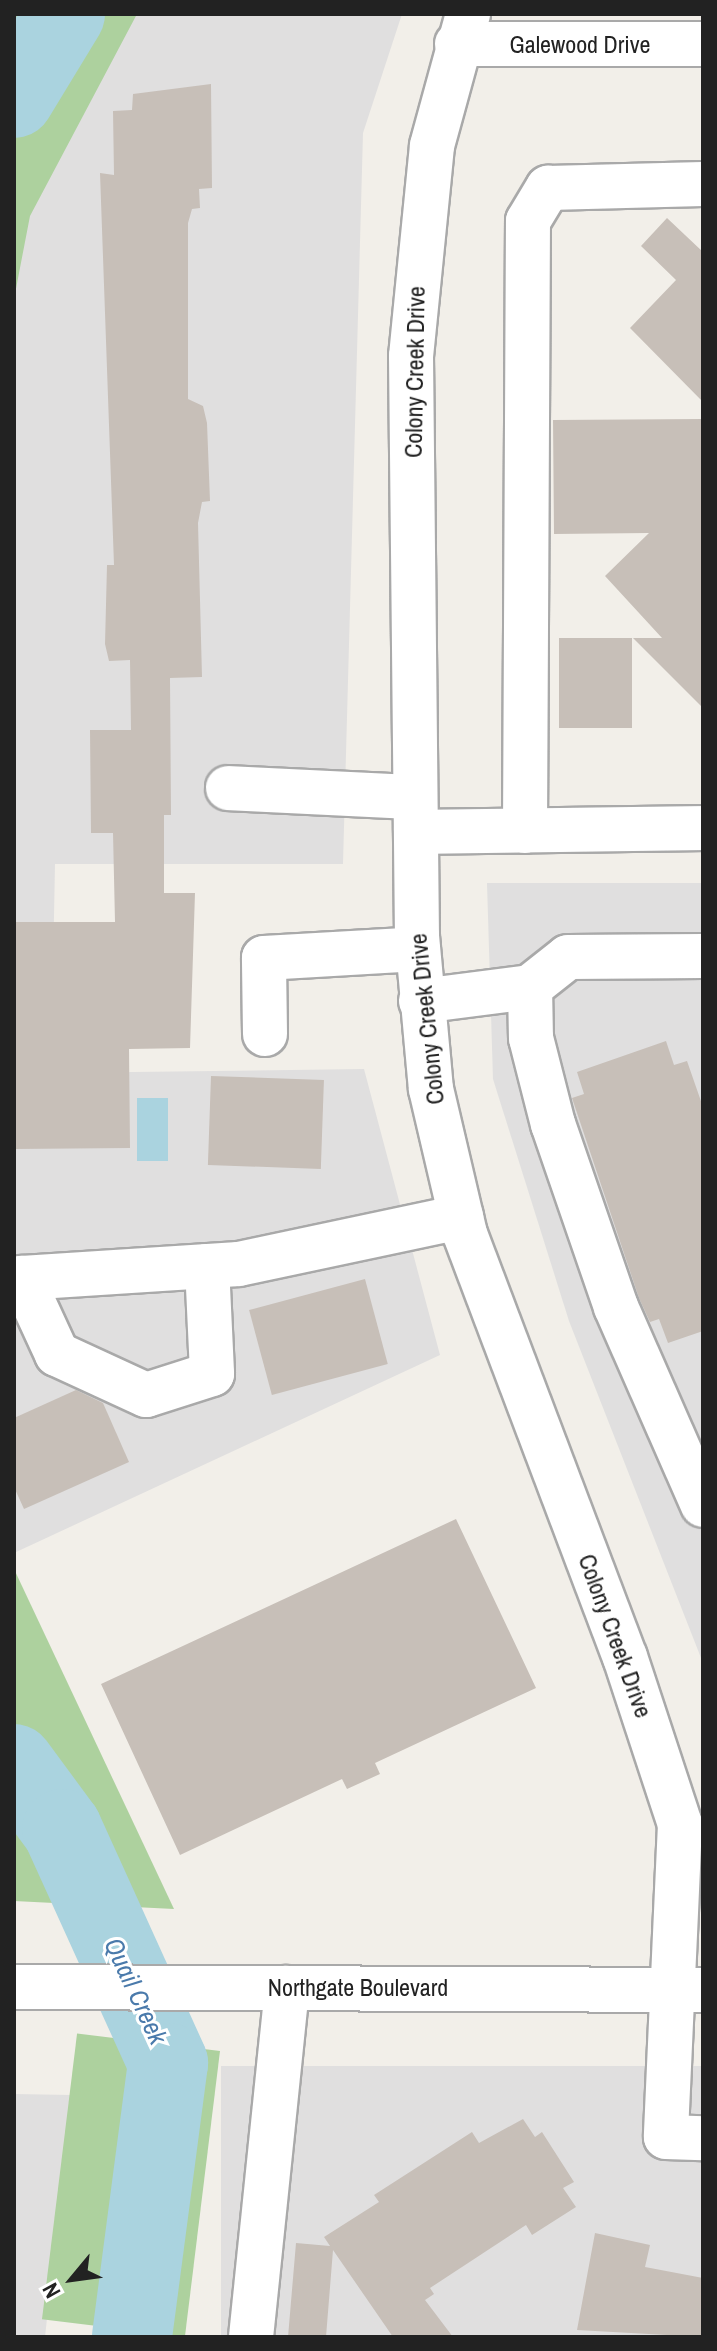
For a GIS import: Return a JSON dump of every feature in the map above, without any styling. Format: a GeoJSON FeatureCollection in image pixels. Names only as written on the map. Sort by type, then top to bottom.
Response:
{"type":"FeatureCollection","features":[{"type":"Feature","properties":{"kind":"street","name":"Galewood Drive"},"geometry":{"type":"LineString","coordinates":[[463,29],[703,44]]}},
{"type":"Feature","properties":{"kind":"street","name":"Colony Creek Drive"},"geometry":{"type":"LineString","coordinates":[[463,29],[432,146],[411,356],[418,949],[431,1089],[461,1217],[692,1822],[690,1990],[666,2137],[703,2138]]}},
{"type":"Feature","properties":{"kind":"street"},"geometry":{"type":"LineString","coordinates":[[525,831],[528,221],[548,188],[703,184]]}},
{"type":"Feature","properties":{"kind":"street"},"geometry":{"type":"LineString","coordinates":[[228,788],[525,831],[703,828]]}},
{"type":"Feature","properties":{"kind":"street"},"geometry":{"type":"LineString","coordinates":[[265,1034],[264,958],[418,949]]}},
{"type":"Feature","properties":{"kind":"street"},"geometry":{"type":"LineString","coordinates":[[421,1001],[530,987],[568,957],[703,956]]}},
{"type":"Feature","properties":{"kind":"street"},"geometry":{"type":"LineString","coordinates":[[530,987],[531,1038],[553,1124],[616,1307],[703,1505]]}},
{"type":"Feature","properties":{"kind":"street"},"geometry":{"type":"LineString","coordinates":[[207,1266],[370,1241],[461,1217]]}},
{"type":"Feature","properties":{"kind":"street","name":"Northgate Boulevard"},"geometry":{"type":"LineString","coordinates":[[14,1987],[690,1990]]}},
{"type":"Feature","properties":{"kind":"street"},"geometry":{"type":"LineString","coordinates":[[251,2337],[287,1988]]}},
{"type":"Feature","properties":{"kind":"shaded area"},"geometry":{"type":"Polygon","coordinates":[[[14,14],[402,14],[363,133],[343,864],[55,864],[51,1073],[364,1069],[440,1355],[14,1553],[14,14]]]}},
{"type":"Feature","properties":{"kind":"shaded area"},"geometry":{"type":"Polygon","coordinates":[[[487,883],[703,883],[703,1663],[569,1321],[493,1079],[487,883]]]}},
{"type":"Feature","properties":{"kind":"shaded area"},"geometry":{"type":"Polygon","coordinates":[[[221,2066],[703,2066],[703,2337],[221,2337],[221,2066]]]}},
{"type":"Feature","properties":{"kind":"shaded area"},"geometry":{"type":"Polygon","coordinates":[[[14,2094],[71,2095],[45,2337],[14,2337],[14,2094]]]}},
{"type":"Feature","properties":{"kind":"green space"},"geometry":{"type":"Polygon","coordinates":[[[14,14],[137,14],[30,216],[14,299],[14,14]]]}},
{"type":"Feature","properties":{"kind":"green space"},"geometry":{"type":"Polygon","coordinates":[[[14,1569],[174,1909],[14,1901],[14,1569]]]}},
{"type":"Feature","properties":{"kind":"green space"},"geometry":{"type":"Polygon","coordinates":[[[77,2033],[220,2051],[185,2337],[42,2319],[77,2033]]]}},
{"type":"Feature","properties":{"kind":"water"},"geometry":{"type":"Polygon","coordinates":[[[137,1098],[168,1098],[168,1161],[137,1161],[137,1098]]]}},
{"type":"Feature","properties":{"kind":"building"},"geometry":{"type":"Polygon","coordinates":[[[211,84],[212,188],[199,189],[200,208],[192,209],[188,223],[188,399],[203,406],[207,423],[210,501],[202,502],[198,523],[202,677],[170,678],[171,815],[164,815],[164,893],[195,893],[190,1048],[129,1049],[130,1148],[14,1149],[14,922],[115,922],[113,833],[91,833],[90,730],[131,730],[130,660],[109,661],[105,644],[107,565],[114,565],[100,173],[114,175],[113,111],[132,110],[133,94],[211,84]]]}},
{"type":"Feature","properties":{"kind":"building"},"geometry":{"type":"Polygon","coordinates":[[[667,218],[703,252],[703,402],[630,328],[676,280],[641,246],[667,218]]]}},
{"type":"Feature","properties":{"kind":"building"},"geometry":{"type":"Polygon","coordinates":[[[703,419],[703,708],[633,638],[662,638],[605,576],[649,533],[554,534],[553,420],[703,419]]]}},
{"type":"Feature","properties":{"kind":"building"},"geometry":{"type":"Polygon","coordinates":[[[559,638],[632,638],[632,728],[559,728],[559,638]]]}},
{"type":"Feature","properties":{"kind":"building"},"geometry":{"type":"Polygon","coordinates":[[[666,1041],[674,1065],[687,1061],[703,1107],[703,1331],[668,1343],[659,1319],[650,1322],[639,1298],[572,1098],[584,1094],[577,1072],[666,1041]]]}},
{"type":"Feature","properties":{"kind":"building"},"geometry":{"type":"Polygon","coordinates":[[[211,1076],[324,1080],[321,1169],[208,1165],[211,1076]]]}},
{"type":"Feature","properties":{"kind":"building"},"geometry":{"type":"Polygon","coordinates":[[[365,1279],[388,1364],[272,1395],[249,1310],[365,1279]]]}},
{"type":"Feature","properties":{"kind":"building"},"geometry":{"type":"Polygon","coordinates":[[[76,1390],[103,1403],[129,1462],[24,1509],[14,1487],[14,1418],[76,1390]]]}},
{"type":"Feature","properties":{"kind":"building"},"geometry":{"type":"Polygon","coordinates":[[[456,1519],[536,1688],[375,1763],[380,1774],[347,1789],[342,1779],[180,1855],[101,1684],[456,1519]]]}},
{"type":"Feature","properties":{"kind":"building"},"geometry":{"type":"Polygon","coordinates":[[[523,2119],[535,2137],[542,2132],[574,2182],[563,2188],[576,2207],[532,2235],[526,2225],[430,2288],[434,2294],[425,2300],[453,2337],[393,2337],[333,2250],[326,2337],[288,2337],[296,2243],[330,2246],[324,2237],[379,2202],[374,2195],[472,2132],[479,2143],[523,2119]]]}},
{"type":"Feature","properties":{"kind":"building"},"geometry":{"type":"Polygon","coordinates":[[[595,2233],[650,2245],[645,2267],[703,2278],[703,2337],[577,2330],[595,2233]]]}},
{"type":"Feature","properties":{"kind":"waterway","name":"Quail Creek"},"geometry":{"type":"LineString","coordinates":[[14,98],[65,14]]}},
{"type":"Feature","properties":{"kind":"waterway","name":"Quail Creek"},"geometry":{"type":"LineString","coordinates":[[14,1764],[62,1829],[168,2063],[132,2337]]}}]}
